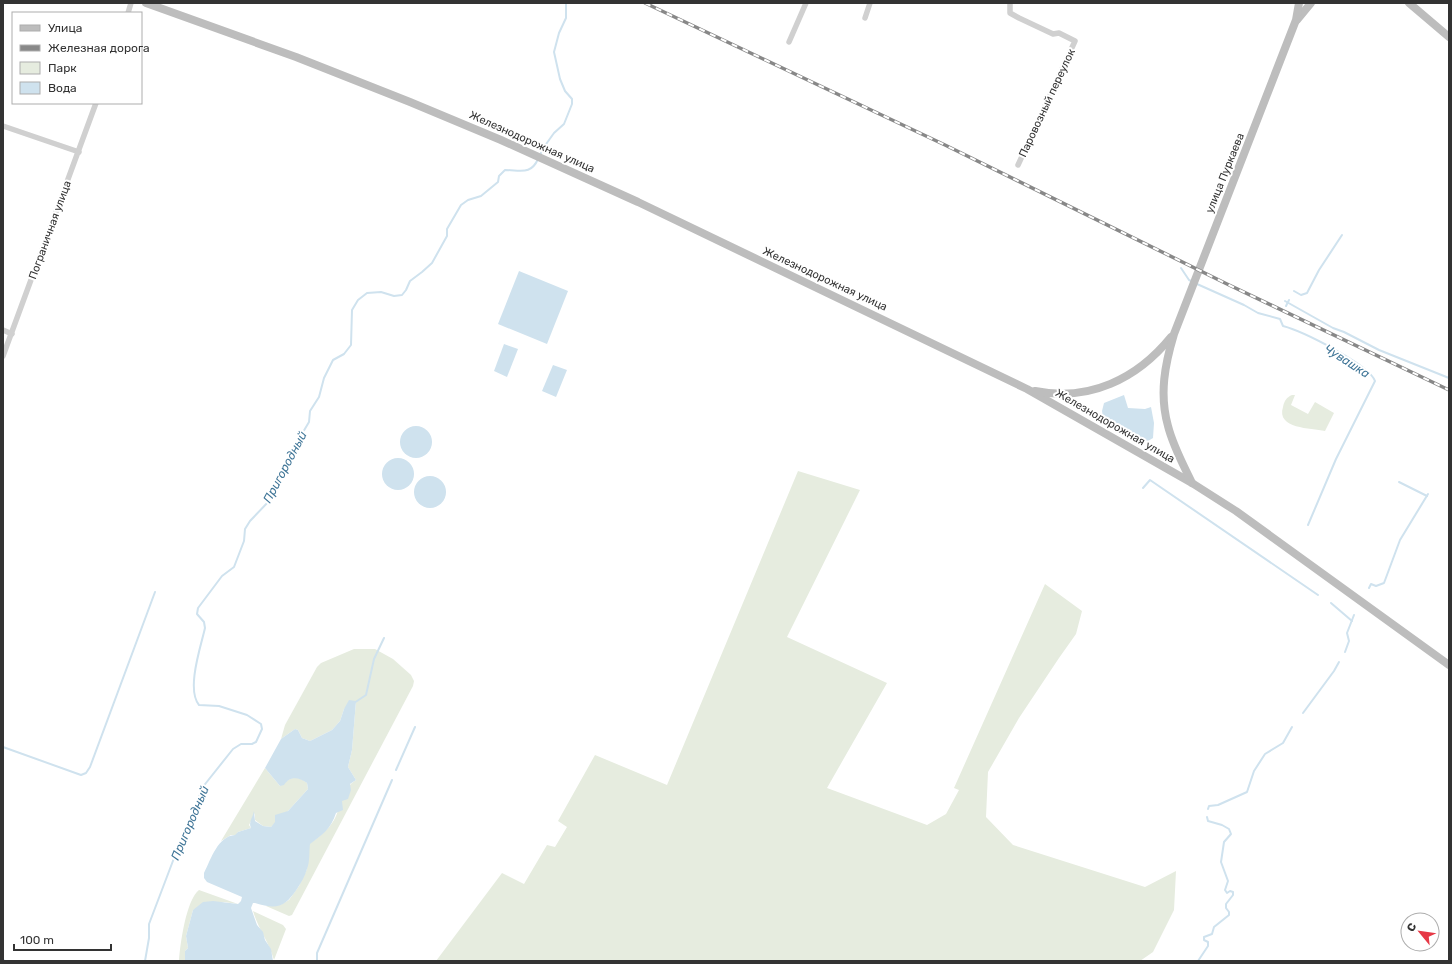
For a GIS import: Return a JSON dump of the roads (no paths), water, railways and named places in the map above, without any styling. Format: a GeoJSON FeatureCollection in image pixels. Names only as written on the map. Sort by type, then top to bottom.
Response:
{"type":"FeatureCollection","features":[{"type":"Feature","properties":{"kind":"main road","name":"Железнодорожная улица"},"geometry":{"type":"LineString","coordinates":[[146,3],[296,57],[389,93],[528,152],[638,202],[1027,389],[1192,483],[1236,512],[1449,665]]}},
{"type":"Feature","properties":{"kind":"main road"},"geometry":{"type":"LineString","coordinates":[[1296,20],[1299,3]]}},
{"type":"Feature","properties":{"kind":"main road"},"geometry":{"type":"LineString","coordinates":[[1409,3],[1449,37]]}},
{"type":"Feature","properties":{"kind":"main road"},"geometry":{"type":"LineString","coordinates":[[1296,20],[1310,5]]}},
{"type":"Feature","properties":{"kind":"main road","name":"улица Пуркаева"},"geometry":{"type":"LineString","coordinates":[[1192,483],[1168,425],[1164,402],[1164,379],[1167,356],[1232,181],[1296,20]]}},
{"type":"Feature","properties":{"kind":"main road"},"geometry":{"type":"LineString","coordinates":[[1027,389],[1063,394],[1081,392],[1110,384],[1124,378],[1143,366],[1174,334]]}},
{"type":"Feature","properties":{"kind":"street"},"geometry":{"type":"LineString","coordinates":[[789,42],[806,3]]}},
{"type":"Feature","properties":{"kind":"street"},"geometry":{"type":"LineString","coordinates":[[865,18],[870,3]]}},
{"type":"Feature","properties":{"kind":"street","name":"Паровозный переулок"},"geometry":{"type":"LineString","coordinates":[[1010,3],[1010,13],[1053,34],[1059,33],[1075,41],[1018,165]]}},
{"type":"Feature","properties":{"kind":"street","name":"Пограничная улица"},"geometry":{"type":"LineString","coordinates":[[3,356],[96,104]]}},
{"type":"Feature","properties":{"kind":"street"},"geometry":{"type":"LineString","coordinates":[[3,126],[79,152]]}},
{"type":"Feature","properties":{"kind":"street"},"geometry":{"type":"LineString","coordinates":[[3,330],[12,334]]}},
{"type":"Feature","properties":{"kind":"water"},"geometry":{"type":"Polygon","coordinates":[[[519,271],[568,291],[547,344],[498,324],[519,271]]]}},
{"type":"Feature","properties":{"kind":"water"},"geometry":{"type":"Polygon","coordinates":[[[504,344],[518,349],[507,377],[494,371],[504,344]]]}},
{"type":"Feature","properties":{"kind":"water"},"geometry":{"type":"Polygon","coordinates":[[[553,365],[567,370],[556,397],[542,391],[553,365]]]}},
{"type":"Feature","properties":{"kind":"water"},"geometry":{"type":"Polygon","coordinates":[[[1124,395],[1128,408],[1145,409],[1151,407],[1154,423],[1153,438],[1148,441],[1131,434],[1103,417],[1102,411],[1104,403],[1124,395]]]}},
{"type":"Feature","properties":{"kind":"water"},"geometry":{"type":"Polygon","coordinates":[[[416,426],[427,431],[432,442],[427,453],[416,458],[405,453],[400,442],[405,431],[416,426]]]}},
{"type":"Feature","properties":{"kind":"water"},"geometry":{"type":"Polygon","coordinates":[[[398,458],[409,463],[414,474],[409,485],[398,490],[387,485],[382,474],[387,463],[398,458]]]}},
{"type":"Feature","properties":{"kind":"water"},"geometry":{"type":"Polygon","coordinates":[[[430,476],[441,481],[446,492],[441,503],[430,508],[419,503],[414,492],[419,481],[430,476]]]}},
{"type":"Feature","properties":{"kind":"water"},"geometry":{"type":"Polygon","coordinates":[[[349,700],[356,701],[352,750],[348,767],[356,780],[350,784],[351,790],[348,799],[342,801],[343,810],[336,813],[329,827],[310,844],[309,863],[301,882],[293,895],[280,905],[269,906],[253,903],[251,908],[257,925],[263,932],[265,940],[271,949],[273,961],[185,961],[185,951],[188,948],[186,936],[193,910],[203,902],[213,901],[238,904],[241,901],[242,897],[207,882],[204,878],[204,873],[216,849],[224,839],[229,836],[251,828],[250,822],[254,811],[255,821],[263,826],[271,827],[275,822],[275,815],[288,811],[308,789],[307,783],[294,778],[280,786],[265,768],[281,739],[295,729],[298,730],[302,738],[310,741],[332,730],[340,721],[349,700]]]}},
{"type":"Feature","properties":{"kind":"waterway","name":"Пригородный"},"geometry":{"type":"LineString","coordinates":[[540,155],[554,133],[564,124],[572,104],[572,99],[565,91],[560,79],[554,52],[559,33],[566,18],[566,3]]}},
{"type":"Feature","properties":{"kind":"waterway","name":"Пригородный"},"geometry":{"type":"LineString","coordinates":[[145,961],[149,938],[149,924],[179,845],[192,818],[202,788],[233,749],[241,744],[252,744],[256,742],[262,729],[261,724],[247,715],[219,706],[199,705],[195,698],[194,678],[205,628],[204,622],[197,614],[198,608],[222,576],[234,567],[244,541],[245,529],[250,521],[270,500],[275,487],[286,469],[293,449],[309,422],[310,411],[319,397],[324,378],[333,360],[344,354],[351,345],[352,310],[358,300],[367,293],[381,292],[394,296],[402,295],[410,281],[432,263],[447,236],[447,229],[461,205],[468,200],[481,196],[498,182],[499,176],[505,170],[529,170],[538,159]]}},
{"type":"Feature","properties":{"kind":"waterway"},"geometry":{"type":"LineString","coordinates":[[1294,291],[1301,295],[1307,293],[1319,270],[1342,235]]}},
{"type":"Feature","properties":{"kind":"waterway","name":"Чувашка"},"geometry":{"type":"LineString","coordinates":[[1181,268],[1189,280],[1193,282]]}},
{"type":"Feature","properties":{"kind":"waterway","name":"Чувашка"},"geometry":{"type":"LineString","coordinates":[[1197,284],[1244,305],[1258,313],[1280,319],[1283,326],[1305,334],[1348,357],[1361,366],[1375,381],[1336,459],[1308,525]]}},
{"type":"Feature","properties":{"kind":"waterway"},"geometry":{"type":"LineString","coordinates":[[1286,306],[1289,300]]}},
{"type":"Feature","properties":{"kind":"waterway"},"geometry":{"type":"LineString","coordinates":[[1285,301],[1333,328],[1379,350],[1449,378]]}},
{"type":"Feature","properties":{"kind":"waterway"},"geometry":{"type":"LineString","coordinates":[[1143,488],[1150,480],[1318,595]]}},
{"type":"Feature","properties":{"kind":"waterway"},"geometry":{"type":"LineString","coordinates":[[1399,482],[1427,496]]}},
{"type":"Feature","properties":{"kind":"waterway"},"geometry":{"type":"LineString","coordinates":[[1369,588],[1371,584],[1376,586],[1384,583],[1400,540],[1428,494]]}},
{"type":"Feature","properties":{"kind":"waterway"},"geometry":{"type":"LineString","coordinates":[[3,747],[81,775],[86,773],[90,767],[155,592]]}},
{"type":"Feature","properties":{"kind":"waterway"},"geometry":{"type":"LineString","coordinates":[[1331,603],[1352,621]]}},
{"type":"Feature","properties":{"kind":"waterway","name":"Чувашка"},"geometry":{"type":"LineString","coordinates":[[1345,652],[1349,641],[1347,633],[1354,615]]}},
{"type":"Feature","properties":{"kind":"waterway"},"geometry":{"type":"LineString","coordinates":[[354,703],[366,695],[374,659],[384,638]]}},
{"type":"Feature","properties":{"kind":"waterway","name":"Чувашка"},"geometry":{"type":"LineString","coordinates":[[1303,713],[1339,662]]}},
{"type":"Feature","properties":{"kind":"waterway"},"geometry":{"type":"LineString","coordinates":[[396,770],[415,727]]}},
{"type":"Feature","properties":{"kind":"waterway","name":"Чувашка"},"geometry":{"type":"LineString","coordinates":[[1208,809],[1209,806],[1218,805],[1247,792],[1254,771],[1265,754],[1283,743],[1292,727]]}},
{"type":"Feature","properties":{"kind":"waterway"},"geometry":{"type":"LineString","coordinates":[[317,961],[317,953],[392,780]]}},
{"type":"Feature","properties":{"kind":"waterway","name":"Чувашка"},"geometry":{"type":"LineString","coordinates":[[1198,961],[1208,946],[1208,942],[1204,940],[1204,937],[1212,934],[1214,927],[1229,915],[1226,904],[1233,895],[1233,892],[1230,891],[1227,893],[1225,890],[1228,881],[1221,862],[1224,842],[1231,834],[1229,829],[1222,825],[1208,821],[1207,817]]}},
{"type":"Feature","properties":{"kind":"railway"},"geometry":{"type":"LineString","coordinates":[[645,3],[945,145],[1227,284],[1449,390]]}}]}
